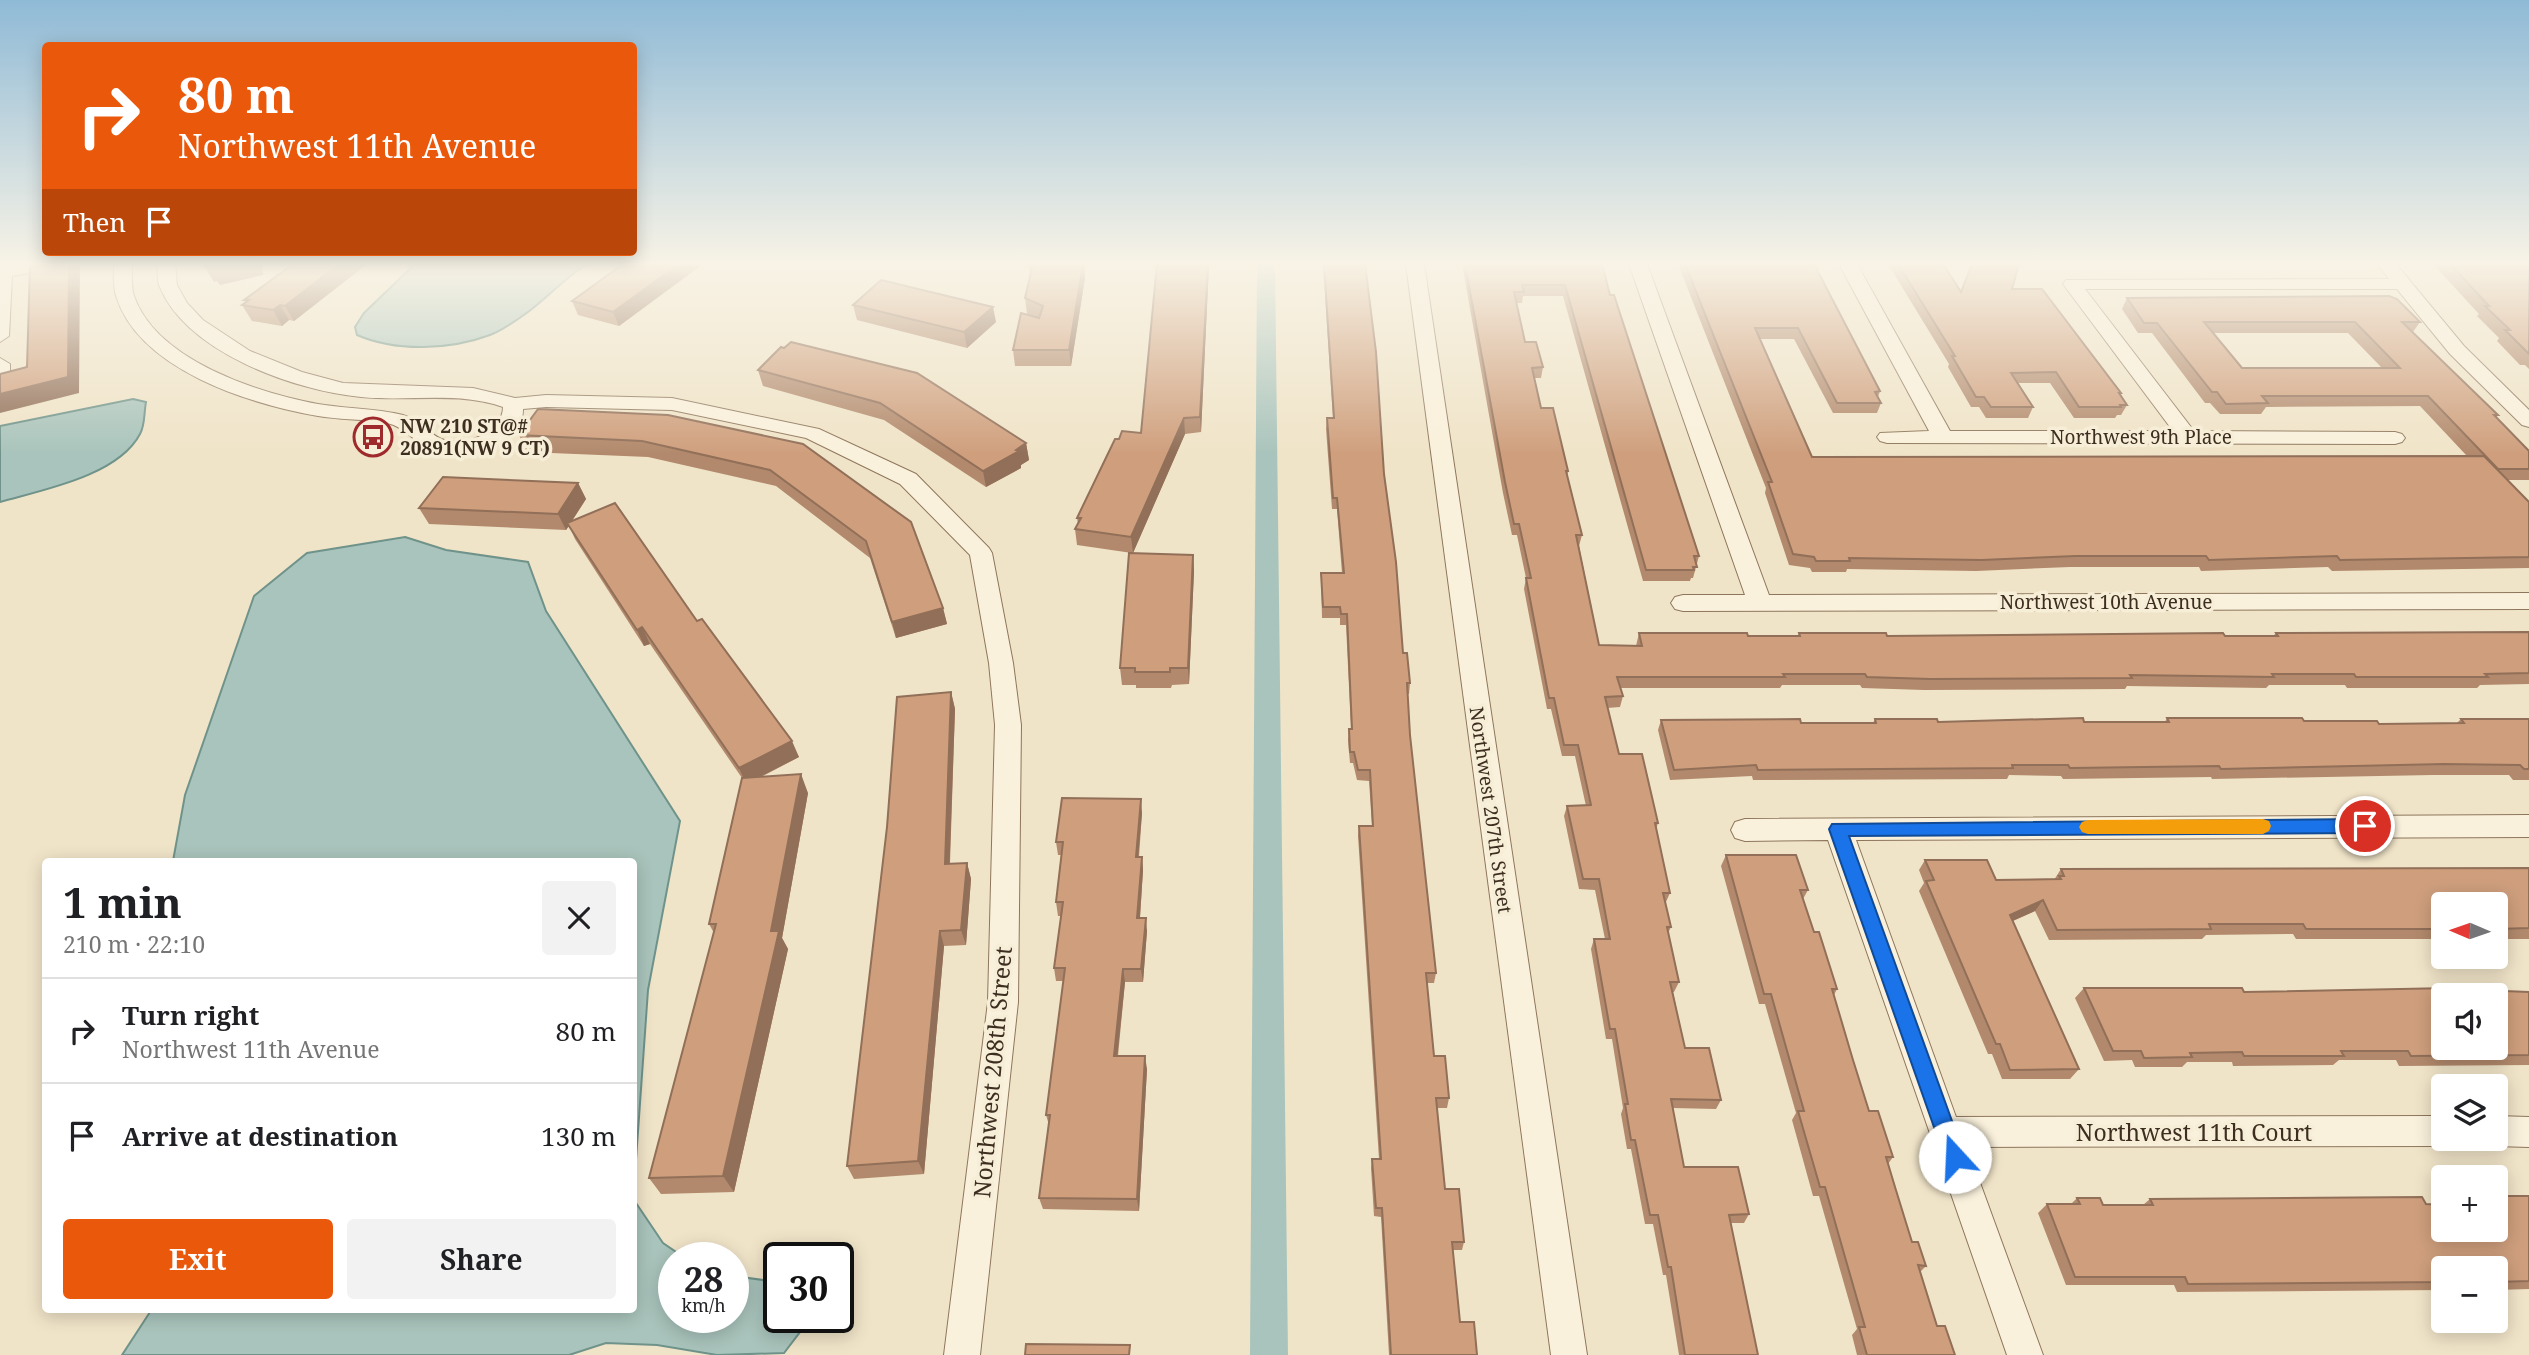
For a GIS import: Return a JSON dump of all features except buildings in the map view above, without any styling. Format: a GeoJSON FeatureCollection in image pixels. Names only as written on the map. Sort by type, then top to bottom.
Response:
{"type":"FeatureCollection","features":[{"type":"Feature","properties":{"kind":"street"},"geometry":{"type":"LineString","coordinates":[[142,327],[160,347],[210,377],[254,395],[316,410],[399,419],[417,429],[427,442],[443,447],[464,447],[500,432],[512,420],[513,404],[499,398],[467,394],[343,389],[258,362],[214,340],[200,327]]}},
{"type":"Feature","properties":{"kind":"street","name":"Northwest 207th Street"},"geometry":{"type":"LineString","coordinates":[[1424,327],[1569,1355]]}},
{"type":"Feature","properties":{"kind":"street"},"geometry":{"type":"LineString","coordinates":[[1661,327],[1760,604]]}},
{"type":"Feature","properties":{"kind":"street"},"geometry":{"type":"LineString","coordinates":[[1883,327],[1943,437]]}},
{"type":"Feature","properties":{"kind":"street"},"geometry":{"type":"LineString","coordinates":[[2105,327],[2188,437]]}},
{"type":"Feature","properties":{"kind":"street"},"geometry":{"type":"LineString","coordinates":[[2438,327],[2457,350],[2529,421]]}},
{"type":"Feature","properties":{"kind":"street"},"geometry":{"type":"LineString","coordinates":[[0,364],[0,377]]}},
{"type":"Feature","properties":{"kind":"street","name":"Northwest 208th Street"},"geometry":{"type":"LineString","coordinates":[[513,404],[546,401],[672,404],[812,433],[908,479],[981,552],[1001,663],[1008,725],[1003,1002],[962,1355]]}},
{"type":"Feature","properties":{"kind":"street","name":"Northwest 9th Place"},"geometry":{"type":"LineString","coordinates":[[1887,437],[2395,438]]}},
{"type":"Feature","properties":{"kind":"street","name":"Northwest 10th Avenue"},"geometry":{"type":"LineString","coordinates":[[1684,603],[2529,601]]}},
{"type":"Feature","properties":{"kind":"street"},"geometry":{"type":"LineString","coordinates":[[1745,830],[2529,826]]}},
{"type":"Feature","properties":{"kind":"street"},"geometry":{"type":"LineString","coordinates":[[1838,829],[2025,1355]]}},
{"type":"Feature","properties":{"kind":"street","name":"Northwest 11th Court"},"geometry":{"type":"LineString","coordinates":[[1946,1132],[2431,1131]]}},
{"type":"Feature","properties":{"kind":"street"},"geometry":{"type":"LineString","coordinates":[[2508,1131],[2529,1132]]}},
{"type":"Feature","properties":{"kind":"water"},"geometry":{"type":"Polygon","coordinates":[[[355,327],[505,327],[495,333],[458,344],[423,347],[389,344],[357,335],[355,327]]]}},
{"type":"Feature","properties":{"kind":"water"},"geometry":{"type":"Polygon","coordinates":[[[133,399],[146,402],[143,427],[129,448],[115,461],[78,479],[0,502],[0,426],[133,399]]]}},
{"type":"Feature","properties":{"kind":"water"},"geometry":{"type":"Polygon","coordinates":[[[405,537],[446,550],[528,562],[546,611],[680,821],[648,990],[637,1146],[637,858],[174,858],[185,795],[254,596],[307,553],[405,537]]]}},
{"type":"Feature","properties":{"kind":"water"},"geometry":{"type":"Polygon","coordinates":[[[637,1204],[662,1242],[658,1242],[658,1333],[749,1333],[749,1278],[763,1280],[763,1333],[799,1333],[784,1353],[717,1355],[657,1345],[606,1343],[569,1355],[122,1355],[149,1313],[637,1313],[637,1204]]]}},
{"type":"Feature","properties":{"kind":"waterway"},"geometry":{"type":"LineString","coordinates":[[1266,327],[1269,1355]]}},
{"type":"Feature","properties":{"kind":"slow traffic"},"geometry":{"type":"LineString","coordinates":[[2088,827],[2263,826]]}},
{"type":"Feature","properties":{"kind":"place","name":"NW 210 ST@# 20891(NW 9 CT)"},"geometry":{"type":"Point","coordinates":[373,437]}},
{"type":"Feature","properties":{"kind":"route"},"geometry":{"type":"LineString","coordinates":[[1955,1157],[1838,829],[2365,826]]}}]}
